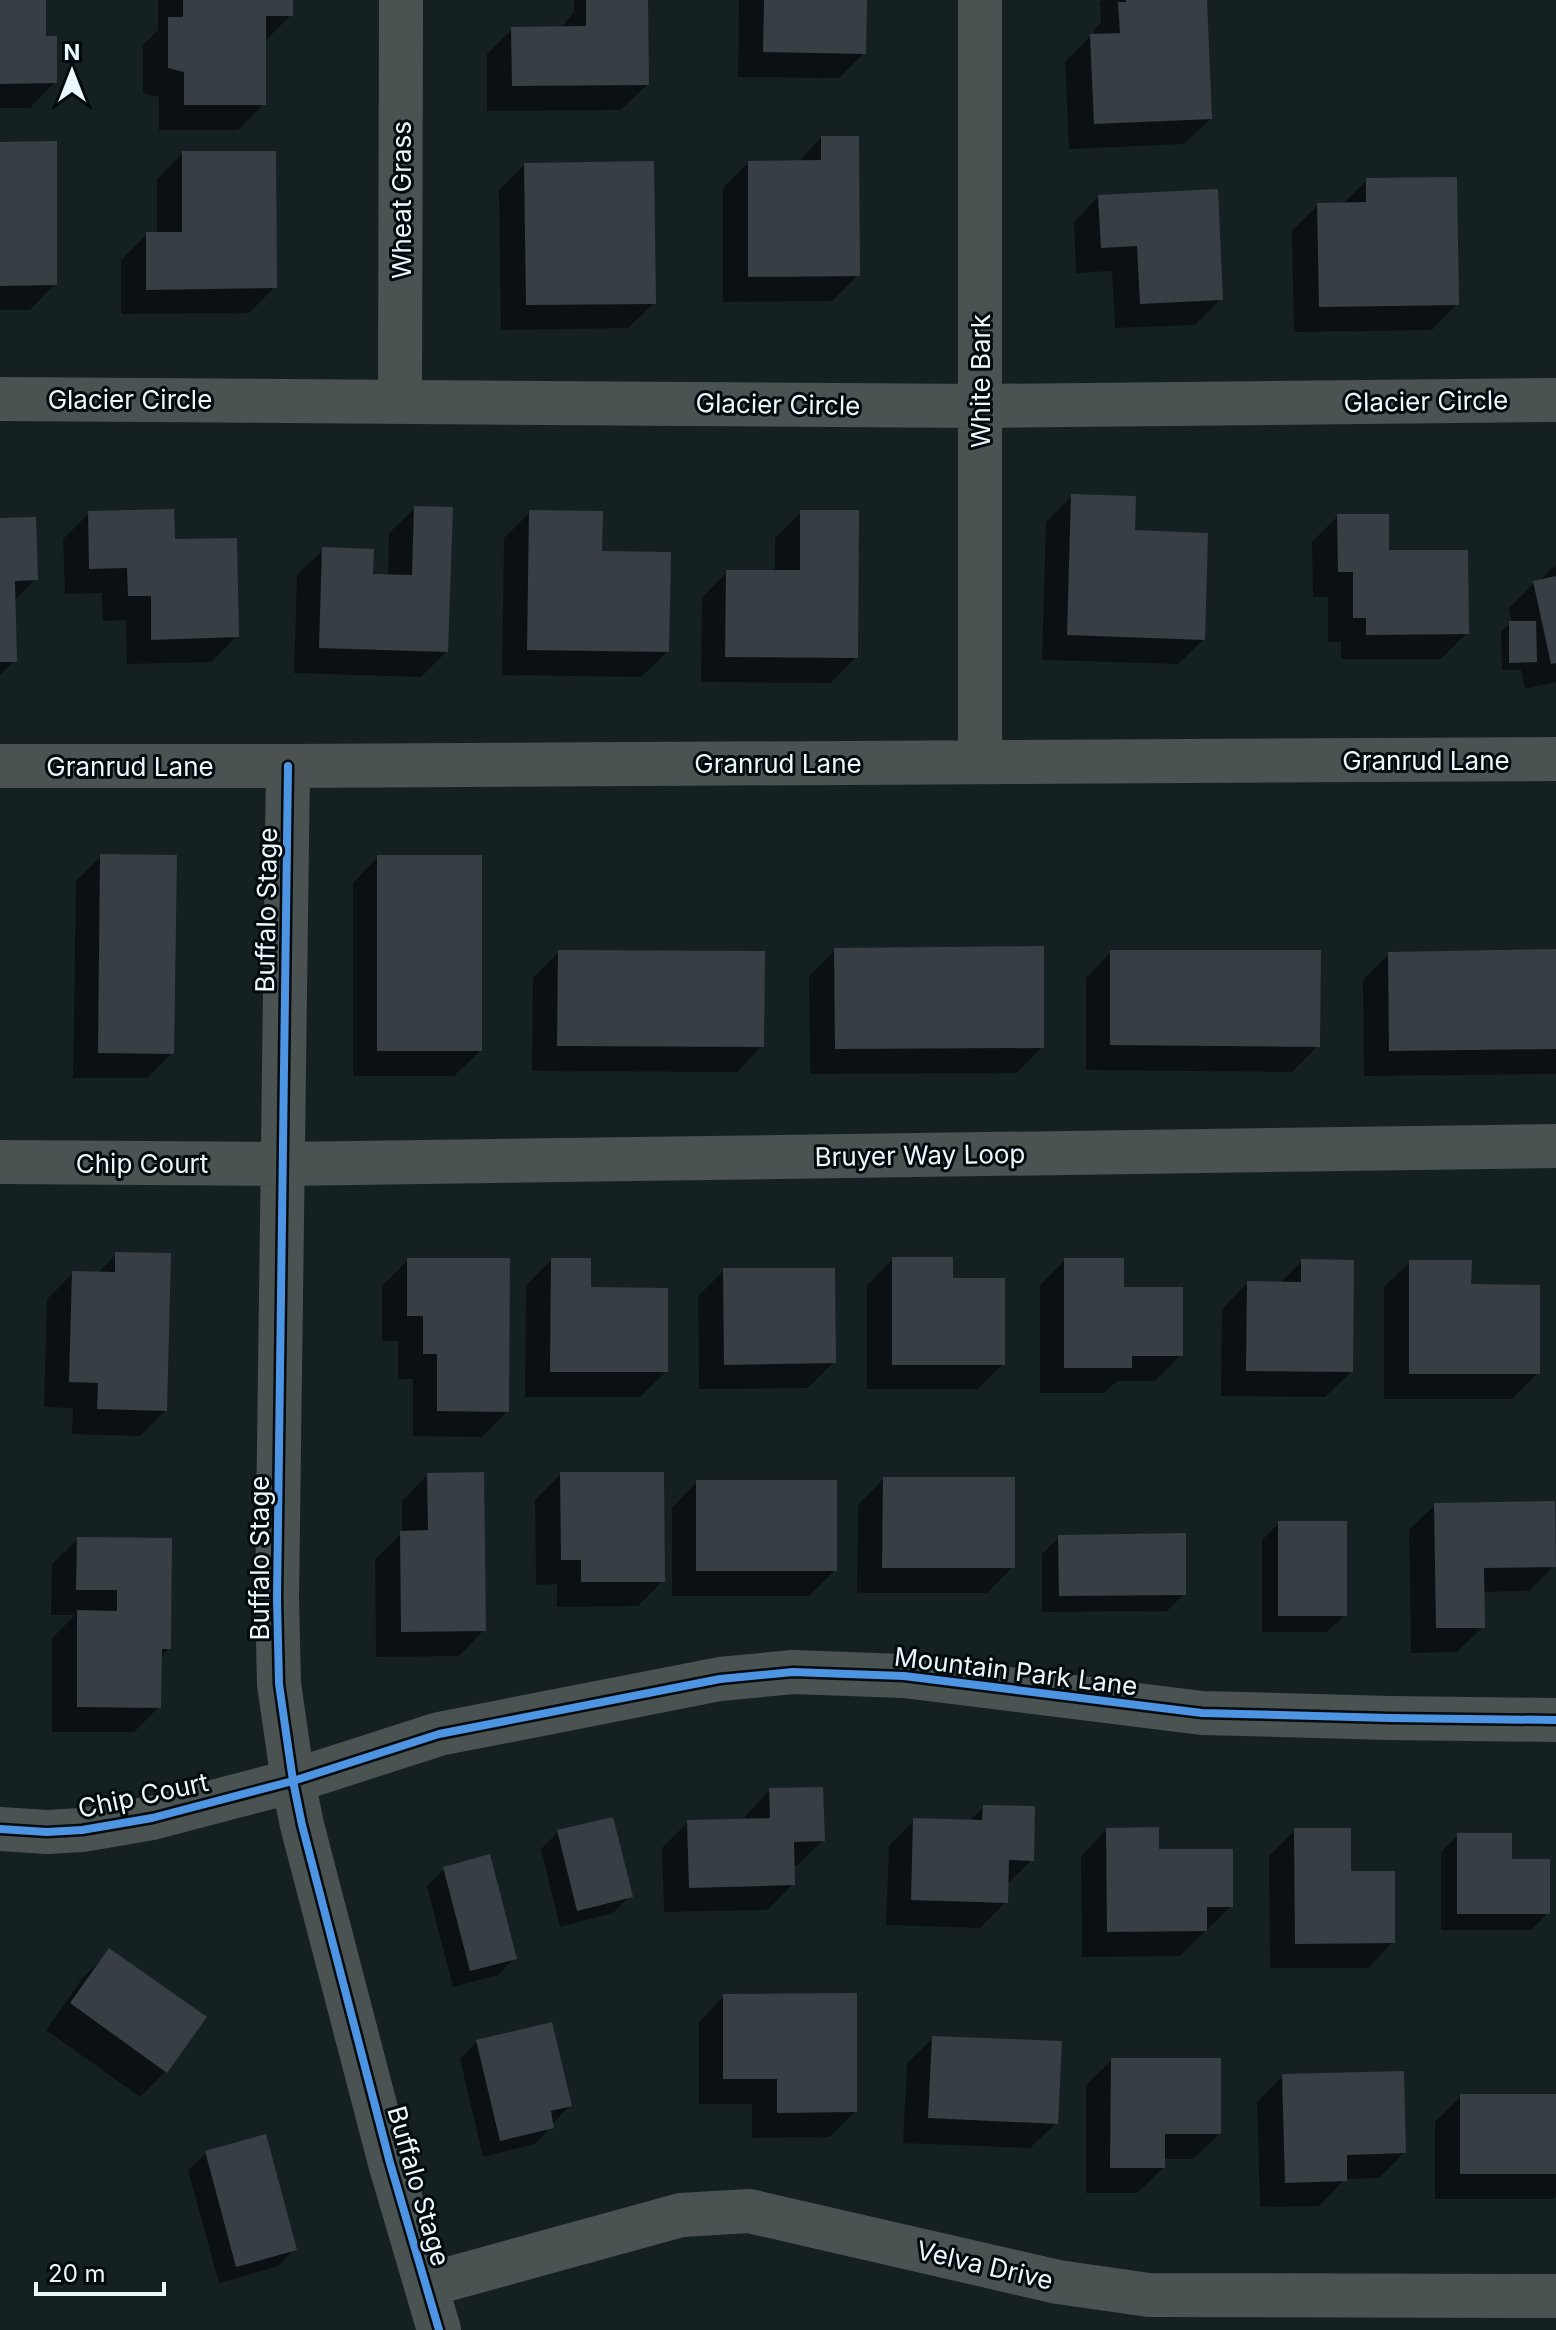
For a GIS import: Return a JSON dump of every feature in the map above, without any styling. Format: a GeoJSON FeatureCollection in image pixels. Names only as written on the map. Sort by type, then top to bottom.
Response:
{"type":"FeatureCollection","features":[{"type":"Feature","properties":{"kind":"street","name":"Wheat Grass"},"geometry":{"type":"LineString","coordinates":[[400,400],[401,0]]}},
{"type":"Feature","properties":{"kind":"street","name":"White Bark"},"geometry":{"type":"LineString","coordinates":[[980,0],[980,762]]}},
{"type":"Feature","properties":{"kind":"street","name":"Glacier Circle"},"geometry":{"type":"LineString","coordinates":[[0,399],[980,406],[1556,400]]}},
{"type":"Feature","properties":{"kind":"street","name":"Granrud Lane"},"geometry":{"type":"LineString","coordinates":[[0,766],[1556,759]]}},
{"type":"Feature","properties":{"kind":"street","name":"Buffalo Stage"},"geometry":{"type":"LineString","coordinates":[[288,766],[277,1599],[279,1684],[302,1825],[390,2163],[439,2330]]}},
{"type":"Feature","properties":{"kind":"street","name":"Bruyer Way Loop"},"geometry":{"type":"LineString","coordinates":[[284,1164],[1556,1146]]}},
{"type":"Feature","properties":{"kind":"street","name":"Chip Court"},"geometry":{"type":"LineString","coordinates":[[0,1162],[284,1164]]}},
{"type":"Feature","properties":{"kind":"street","name":"Mountain Park Lane"},"geometry":{"type":"LineString","coordinates":[[293,1781],[439,1734],[720,1679],[793,1672],[904,1676],[1202,1713],[1556,1720]]}},
{"type":"Feature","properties":{"kind":"street","name":"Chip Court"},"geometry":{"type":"LineString","coordinates":[[0,1829],[47,1832],[82,1830],[152,1818],[293,1781]]}},
{"type":"Feature","properties":{"kind":"street","name":"Velva Drive"},"geometry":{"type":"LineString","coordinates":[[427,2285],[681,2215],[749,2211],[1058,2282],[1149,2295],[1556,2296]]}},
{"type":"Feature","properties":{"kind":"building"},"geometry":{"type":"Polygon","coordinates":[[[0,0],[46,0],[46,36],[57,36],[57,83],[0,84],[0,0]]]}},
{"type":"Feature","properties":{"kind":"building"},"geometry":{"type":"Polygon","coordinates":[[[183,0],[293,0],[293,16],[266,16],[266,105],[184,105],[184,72],[168,68],[168,17],[183,17],[183,0]]]}},
{"type":"Feature","properties":{"kind":"building"},"geometry":{"type":"Polygon","coordinates":[[[586,0],[648,0],[649,85],[512,86],[511,27],[586,26],[586,0]]]}},
{"type":"Feature","properties":{"kind":"building"},"geometry":{"type":"Polygon","coordinates":[[[764,0],[867,0],[866,54],[763,52],[764,0]]]}},
{"type":"Feature","properties":{"kind":"building"},"geometry":{"type":"Polygon","coordinates":[[[1207,0],[1212,119],[1094,124],[1090,34],[1120,33],[1118,2],[1207,0]]]}},
{"type":"Feature","properties":{"kind":"building"},"geometry":{"type":"Polygon","coordinates":[[[821,136],[859,136],[860,276],[748,277],[748,161],[821,160],[821,136]]]}},
{"type":"Feature","properties":{"kind":"building"},"geometry":{"type":"Polygon","coordinates":[[[57,141],[57,285],[0,286],[0,142],[57,141]]]}},
{"type":"Feature","properties":{"kind":"building"},"geometry":{"type":"Polygon","coordinates":[[[182,151],[276,151],[277,288],[146,290],[146,232],[182,232],[182,151]]]}},
{"type":"Feature","properties":{"kind":"building"},"geometry":{"type":"Polygon","coordinates":[[[654,161],[656,304],[526,305],[524,163],[654,161]]]}},
{"type":"Feature","properties":{"kind":"building"},"geometry":{"type":"Polygon","coordinates":[[[1457,177],[1459,305],[1319,307],[1317,203],[1366,202],[1366,178],[1457,177]]]}},
{"type":"Feature","properties":{"kind":"building"},"geometry":{"type":"Polygon","coordinates":[[[1218,189],[1223,300],[1140,304],[1137,246],[1101,248],[1098,195],[1218,189]]]}},
{"type":"Feature","properties":{"kind":"building"},"geometry":{"type":"Polygon","coordinates":[[[1071,494],[1136,496],[1135,530],[1208,533],[1205,640],[1067,635],[1071,494]]]}},
{"type":"Feature","properties":{"kind":"building"},"geometry":{"type":"Polygon","coordinates":[[[414,506],[453,507],[448,652],[319,648],[322,547],[374,549],[373,574],[412,575],[414,506]]]}},
{"type":"Feature","properties":{"kind":"building"},"geometry":{"type":"Polygon","coordinates":[[[174,509],[175,539],[237,538],[239,637],[151,640],[151,596],[128,596],[127,568],[89,569],[88,511],[174,509]]]}},
{"type":"Feature","properties":{"kind":"building"},"geometry":{"type":"Polygon","coordinates":[[[529,510],[603,511],[602,551],[671,552],[669,652],[527,650],[529,510]]]}},
{"type":"Feature","properties":{"kind":"building"},"geometry":{"type":"Polygon","coordinates":[[[800,510],[859,510],[858,658],[725,657],[726,570],[800,570],[800,510]]]}},
{"type":"Feature","properties":{"kind":"building"},"geometry":{"type":"Polygon","coordinates":[[[1337,514],[1389,514],[1389,550],[1468,550],[1469,634],[1366,635],[1366,618],[1353,618],[1353,572],[1338,572],[1337,514]]]}},
{"type":"Feature","properties":{"kind":"building"},"geometry":{"type":"Polygon","coordinates":[[[36,517],[38,580],[15,581],[17,662],[0,662],[0,518],[36,517]]]}},
{"type":"Feature","properties":{"kind":"building"},"geometry":{"type":"Polygon","coordinates":[[[1556,576],[1556,663],[1551,664],[1533,581],[1556,576]]]}},
{"type":"Feature","properties":{"kind":"building"},"geometry":{"type":"Polygon","coordinates":[[[1509,621],[1536,621],[1537,662],[1509,663],[1509,621]]]}},
{"type":"Feature","properties":{"kind":"building"},"geometry":{"type":"Polygon","coordinates":[[[100,854],[177,855],[174,1054],[98,1053],[100,854]]]}},
{"type":"Feature","properties":{"kind":"building"},"geometry":{"type":"Polygon","coordinates":[[[377,855],[482,855],[482,1051],[377,1051],[377,855]]]}},
{"type":"Feature","properties":{"kind":"building"},"geometry":{"type":"Polygon","coordinates":[[[1044,946],[1044,1048],[835,1049],[834,948],[1044,946]]]}},
{"type":"Feature","properties":{"kind":"building"},"geometry":{"type":"Polygon","coordinates":[[[1556,949],[1556,1049],[1389,1051],[1388,952],[1556,949]]]}},
{"type":"Feature","properties":{"kind":"building"},"geometry":{"type":"Polygon","coordinates":[[[558,950],[765,951],[764,1047],[557,1046],[558,950]]]}},
{"type":"Feature","properties":{"kind":"building"},"geometry":{"type":"Polygon","coordinates":[[[1110,950],[1321,950],[1320,1047],[1110,1045],[1110,950]]]}},
{"type":"Feature","properties":{"kind":"building"},"geometry":{"type":"Polygon","coordinates":[[[115,1252],[171,1253],[167,1411],[97,1409],[98,1383],[69,1382],[72,1271],[115,1272],[115,1252]]]}},
{"type":"Feature","properties":{"kind":"building"},"geometry":{"type":"Polygon","coordinates":[[[892,1257],[953,1257],[953,1278],[1005,1278],[1005,1365],[892,1365],[892,1257]]]}},
{"type":"Feature","properties":{"kind":"building"},"geometry":{"type":"Polygon","coordinates":[[[407,1258],[510,1258],[509,1412],[437,1411],[437,1354],[423,1354],[423,1316],[407,1316],[407,1258]]]}},
{"type":"Feature","properties":{"kind":"building"},"geometry":{"type":"Polygon","coordinates":[[[551,1258],[591,1258],[591,1287],[668,1288],[668,1372],[550,1372],[551,1258]]]}},
{"type":"Feature","properties":{"kind":"building"},"geometry":{"type":"Polygon","coordinates":[[[1064,1258],[1124,1258],[1124,1287],[1183,1287],[1183,1356],[1132,1356],[1132,1368],[1064,1368],[1064,1258]]]}},
{"type":"Feature","properties":{"kind":"building"},"geometry":{"type":"Polygon","coordinates":[[[1301,1259],[1354,1260],[1353,1372],[1246,1371],[1247,1281],[1301,1282],[1301,1259]]]}},
{"type":"Feature","properties":{"kind":"building"},"geometry":{"type":"Polygon","coordinates":[[[1409,1260],[1472,1260],[1471,1284],[1540,1285],[1540,1374],[1409,1374],[1409,1260]]]}},
{"type":"Feature","properties":{"kind":"building"},"geometry":{"type":"Polygon","coordinates":[[[723,1268],[835,1268],[836,1363],[724,1365],[723,1268]]]}},
{"type":"Feature","properties":{"kind":"building"},"geometry":{"type":"Polygon","coordinates":[[[484,1472],[486,1631],[401,1632],[400,1531],[428,1530],[427,1473],[484,1472]]]}},
{"type":"Feature","properties":{"kind":"building"},"geometry":{"type":"Polygon","coordinates":[[[560,1472],[664,1472],[665,1582],[581,1582],[581,1560],[561,1560],[560,1472]]]}},
{"type":"Feature","properties":{"kind":"building"},"geometry":{"type":"Polygon","coordinates":[[[883,1477],[1015,1477],[1015,1568],[882,1568],[883,1477]]]}},
{"type":"Feature","properties":{"kind":"building"},"geometry":{"type":"Polygon","coordinates":[[[696,1480],[837,1480],[837,1571],[696,1571],[696,1480]]]}},
{"type":"Feature","properties":{"kind":"building"},"geometry":{"type":"Polygon","coordinates":[[[1555,1501],[1556,1567],[1484,1568],[1485,1628],[1436,1628],[1434,1503],[1555,1501]]]}},
{"type":"Feature","properties":{"kind":"building"},"geometry":{"type":"Polygon","coordinates":[[[1278,1521],[1347,1521],[1347,1616],[1278,1616],[1278,1521]]]}},
{"type":"Feature","properties":{"kind":"building"},"geometry":{"type":"Polygon","coordinates":[[[1186,1533],[1186,1595],[1059,1596],[1058,1535],[1186,1533]]]}},
{"type":"Feature","properties":{"kind":"building"},"geometry":{"type":"Polygon","coordinates":[[[77,1537],[172,1538],[171,1649],[162,1649],[161,1708],[77,1707],[77,1610],[117,1611],[117,1590],[76,1590],[77,1537]]]}},
{"type":"Feature","properties":{"kind":"building"},"geometry":{"type":"Polygon","coordinates":[[[823,1787],[825,1841],[794,1842],[795,1885],[689,1888],[687,1820],[770,1818],[769,1788],[823,1787]]]}},
{"type":"Feature","properties":{"kind":"building"},"geometry":{"type":"Polygon","coordinates":[[[983,1805],[1035,1806],[1034,1861],[1009,1860],[1008,1903],[911,1900],[913,1818],[982,1820],[983,1805]]]}},
{"type":"Feature","properties":{"kind":"building"},"geometry":{"type":"Polygon","coordinates":[[[613,1817],[633,1897],[577,1911],[557,1830],[613,1817]]]}},
{"type":"Feature","properties":{"kind":"building"},"geometry":{"type":"Polygon","coordinates":[[[1159,1827],[1159,1849],[1233,1849],[1233,1907],[1207,1907],[1207,1931],[1107,1932],[1106,1828],[1159,1827]]]}},
{"type":"Feature","properties":{"kind":"building"},"geometry":{"type":"Polygon","coordinates":[[[1294,1828],[1351,1828],[1351,1871],[1395,1871],[1395,1943],[1295,1944],[1294,1828]]]}},
{"type":"Feature","properties":{"kind":"building"},"geometry":{"type":"Polygon","coordinates":[[[1457,1833],[1512,1833],[1512,1859],[1550,1859],[1550,1914],[1457,1914],[1457,1833]]]}},
{"type":"Feature","properties":{"kind":"building"},"geometry":{"type":"Polygon","coordinates":[[[490,1854],[517,1959],[470,1971],[443,1867],[490,1854]]]}},
{"type":"Feature","properties":{"kind":"building"},"geometry":{"type":"Polygon","coordinates":[[[109,1948],[207,2017],[167,2073],[70,2003],[109,1948]]]}},
{"type":"Feature","properties":{"kind":"building"},"geometry":{"type":"Polygon","coordinates":[[[857,1993],[857,2112],[777,2113],[777,2079],[723,2079],[723,1994],[857,1993]]]}},
{"type":"Feature","properties":{"kind":"building"},"geometry":{"type":"Polygon","coordinates":[[[552,2022],[572,2106],[551,2111],[554,2128],[500,2141],[476,2040],[552,2022]]]}},
{"type":"Feature","properties":{"kind":"building"},"geometry":{"type":"Polygon","coordinates":[[[932,2036],[1062,2041],[1058,2124],[928,2118],[932,2036]]]}},
{"type":"Feature","properties":{"kind":"building"},"geometry":{"type":"Polygon","coordinates":[[[1111,2058],[1221,2058],[1221,2134],[1165,2134],[1165,2168],[1110,2168],[1111,2058]]]}},
{"type":"Feature","properties":{"kind":"building"},"geometry":{"type":"Polygon","coordinates":[[[1404,2071],[1406,2153],[1347,2155],[1347,2181],[1285,2183],[1282,2074],[1404,2071]]]}},
{"type":"Feature","properties":{"kind":"building"},"geometry":{"type":"Polygon","coordinates":[[[1460,2094],[1556,2094],[1556,2174],[1460,2174],[1460,2094]]]}},
{"type":"Feature","properties":{"kind":"building"},"geometry":{"type":"Polygon","coordinates":[[[266,2134],[297,2250],[236,2267],[205,2151],[266,2134]]]}},
{"type":"Feature","properties":{"kind":"cycle path"},"geometry":{"type":"LineString","coordinates":[[288,766],[277,1599],[279,1684],[302,1825],[390,2163],[439,2330]]}},
{"type":"Feature","properties":{"kind":"cycle path"},"geometry":{"type":"LineString","coordinates":[[0,1829],[47,1832],[82,1830],[152,1818],[293,1781],[439,1734],[720,1679],[793,1672],[904,1676],[1202,1713],[1556,1720]]}}]}
